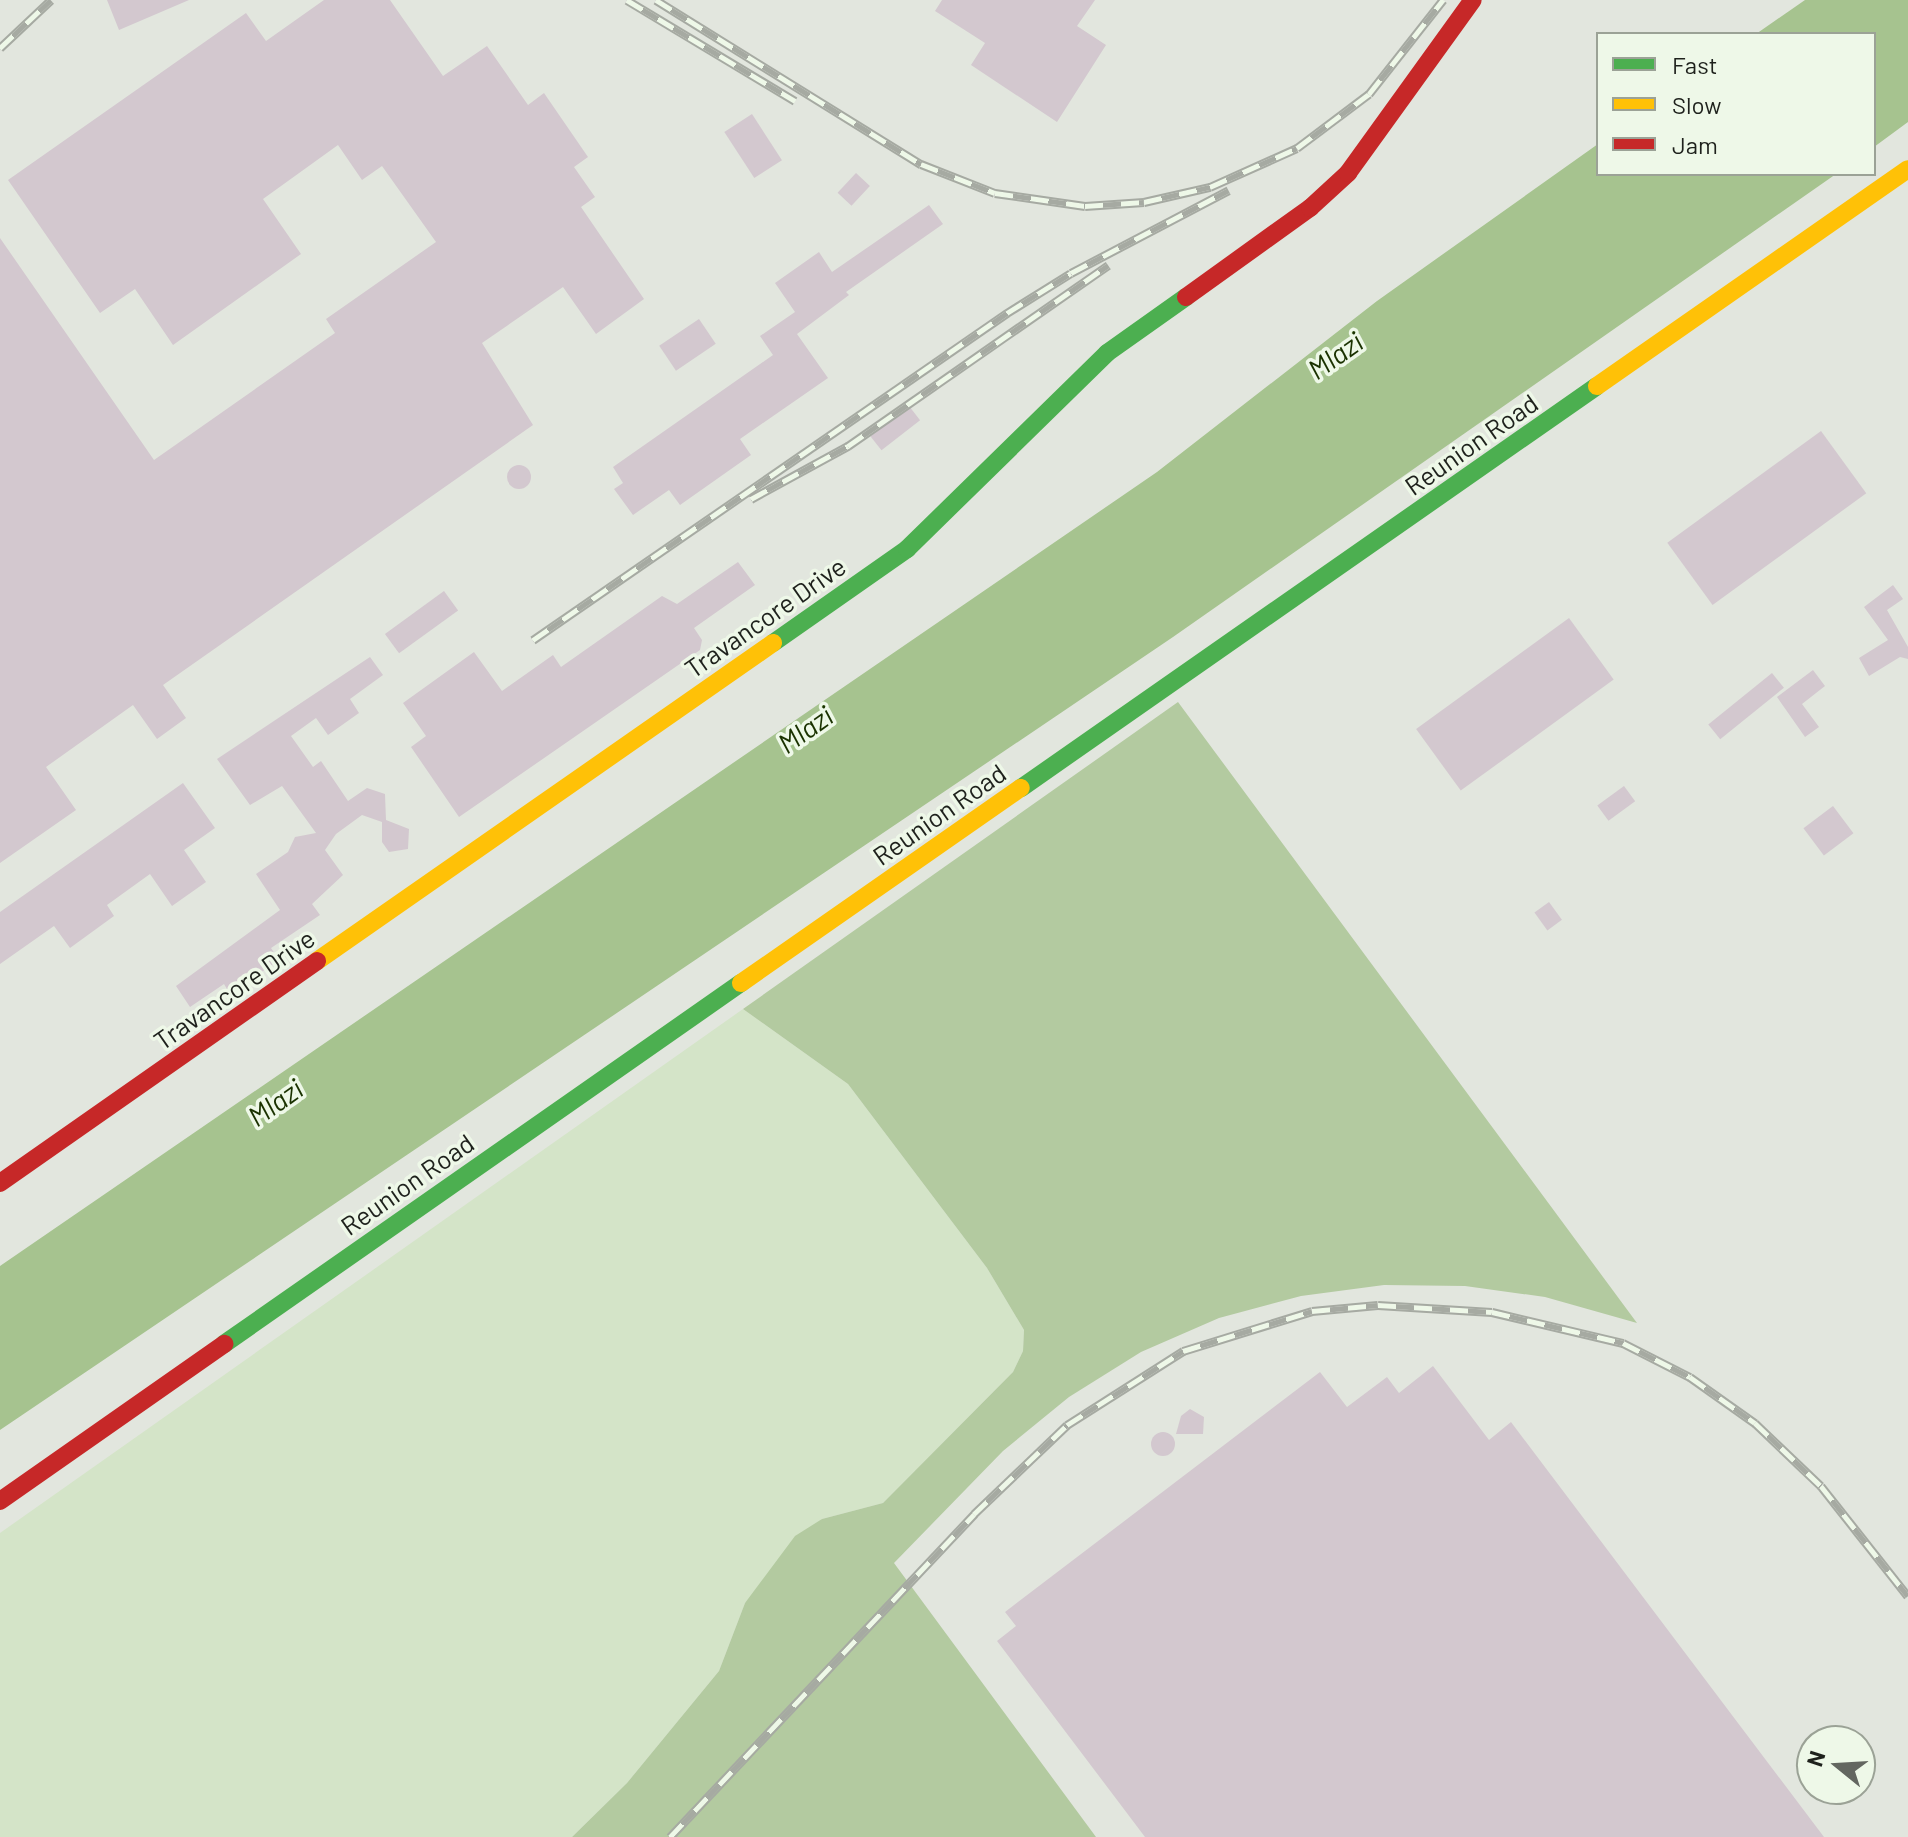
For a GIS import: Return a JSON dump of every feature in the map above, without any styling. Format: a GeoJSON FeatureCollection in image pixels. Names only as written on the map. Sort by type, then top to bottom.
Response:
{"type":"FeatureCollection","features":[{"type":"Feature","properties":{"kind":"street","name":"Travancore Drive"},"geometry":{"type":"LineString","coordinates":[[0,1183],[907,549],[1107,353],[1310,208],[1348,173],[1473,0]]}},
{"type":"Feature","properties":{"kind":"street","name":"Reunion Road"},"geometry":{"type":"LineString","coordinates":[[0,1501],[1908,169]]}},
{"type":"Feature","properties":{"kind":"shaded area"},"geometry":{"type":"Polygon","coordinates":[[[1178,702],[1637,1323],[1545,1297],[1465,1286],[1384,1285],[1301,1296],[1219,1318],[1141,1352],[1069,1397],[1003,1451],[894,1563],[1096,1837],[572,1837],[627,1783],[719,1671],[745,1603],[795,1536],[822,1519],[883,1503],[1013,1372],[1023,1351],[1024,1330],[987,1268],[848,1084],[743,1009],[1178,702]]]}},
{"type":"Feature","properties":{"kind":"shaded area"},"geometry":{"type":"Polygon","coordinates":[[[743,1009],[848,1084],[987,1268],[1024,1330],[1023,1351],[1013,1372],[883,1503],[822,1519],[745,1603],[719,1671],[627,1783],[572,1837],[0,1837],[0,1533],[743,1009]]]}},
{"type":"Feature","properties":{"kind":"water"},"geometry":{"type":"Polygon","coordinates":[[[1805,0],[1908,0],[1908,122],[1876,146],[1876,32],[1759,32],[1805,0]]]}},
{"type":"Feature","properties":{"kind":"water","name":"Mlazi"},"geometry":{"type":"Polygon","coordinates":[[[1596,145],[1596,176],[1833,176],[1173,637],[0,1430],[0,1266],[1157,472],[1377,301],[1596,145]]]}},
{"type":"Feature","properties":{"kind":"building"},"geometry":{"type":"Polygon","coordinates":[[[107,0],[189,0],[119,30],[107,0]]]}},
{"type":"Feature","properties":{"kind":"building"},"geometry":{"type":"Polygon","coordinates":[[[324,0],[390,0],[443,76],[487,46],[528,105],[544,93],[588,157],[574,167],[595,197],[581,207],[644,299],[596,334],[563,287],[482,343],[533,425],[163,685],[186,718],[157,739],[133,705],[46,767],[76,810],[0,863],[0,238],[154,460],[335,333],[326,319],[436,242],[382,166],[362,180],[338,145],[263,199],[301,254],[173,345],[135,289],[100,313],[8,180],[246,13],[266,41],[324,0]]]}},
{"type":"Feature","properties":{"kind":"building"},"geometry":{"type":"Polygon","coordinates":[[[942,0],[1095,0],[1077,26],[1106,45],[1057,122],[971,65],[985,43],[935,11],[942,0]]]}},
{"type":"Feature","properties":{"kind":"building"},"geometry":{"type":"Polygon","coordinates":[[[752,114],[782,160],[754,178],[724,132],[752,114]]]}},
{"type":"Feature","properties":{"kind":"building"},"geometry":{"type":"Polygon","coordinates":[[[856,173],[870,186],[851,206],[838,193],[856,173]]]}},
{"type":"Feature","properties":{"kind":"building"},"geometry":{"type":"Polygon","coordinates":[[[929,205],[943,224],[846,292],[849,295],[797,334],[828,378],[740,439],[751,455],[680,505],[669,490],[633,515],[614,489],[623,483],[613,467],[773,355],[760,336],[795,312],[775,283],[819,252],[832,272],[929,205]]]}},
{"type":"Feature","properties":{"kind":"building"},"geometry":{"type":"Polygon","coordinates":[[[699,319],[716,344],[676,371],[659,346],[699,319]]]}},
{"type":"Feature","properties":{"kind":"building"},"geometry":{"type":"Polygon","coordinates":[[[909,406],[920,420],[881,450],[870,436],[909,406]]]}},
{"type":"Feature","properties":{"kind":"building"},"geometry":{"type":"Polygon","coordinates":[[[1821,431],[1866,493],[1713,605],[1667,543],[1821,431]]]}},
{"type":"Feature","properties":{"kind":"building"},"geometry":{"type":"Polygon","coordinates":[[[519,465],[528,468],[531,477],[528,486],[519,489],[510,486],[507,477],[510,468],[519,465]]]}},
{"type":"Feature","properties":{"kind":"building"},"geometry":{"type":"Polygon","coordinates":[[[738,562],[755,585],[694,628],[702,640],[700,650],[459,817],[411,747],[426,736],[403,703],[474,652],[502,691],[553,655],[561,667],[662,596],[677,604],[738,562]]]}},
{"type":"Feature","properties":{"kind":"building"},"geometry":{"type":"Polygon","coordinates":[[[1893,585],[1903,599],[1887,610],[1908,647],[1908,659],[1900,657],[1869,676],[1859,658],[1888,640],[1864,607],[1893,585]]]}},
{"type":"Feature","properties":{"kind":"building"},"geometry":{"type":"Polygon","coordinates":[[[444,591],[458,610],[399,653],[385,634],[444,591]]]}},
{"type":"Feature","properties":{"kind":"building"},"geometry":{"type":"Polygon","coordinates":[[[1569,618],[1614,679],[1461,791],[1416,729],[1569,618]]]}},
{"type":"Feature","properties":{"kind":"building"},"geometry":{"type":"Polygon","coordinates":[[[370,657],[383,675],[350,699],[359,713],[328,735],[316,718],[291,736],[313,767],[321,761],[348,801],[367,788],[385,794],[386,820],[409,829],[408,849],[389,852],[382,842],[382,822],[362,815],[336,834],[325,850],[343,875],[312,904],[320,915],[271,948],[279,960],[230,994],[224,984],[190,1007],[176,986],[280,910],[256,874],[288,852],[295,837],[316,833],[282,786],[250,805],[217,759],[370,657]]]}},
{"type":"Feature","properties":{"kind":"building"},"geometry":{"type":"Polygon","coordinates":[[[1813,670],[1825,686],[1802,704],[1819,727],[1805,737],[1777,697],[1813,670]]]}},
{"type":"Feature","properties":{"kind":"building"},"geometry":{"type":"Polygon","coordinates":[[[1772,673],[1784,688],[1720,739],[1708,725],[1772,673]]]}},
{"type":"Feature","properties":{"kind":"building"},"geometry":{"type":"Polygon","coordinates":[[[183,783],[215,828],[184,850],[206,882],[172,906],[150,874],[107,905],[114,916],[70,948],[54,926],[0,964],[0,912],[183,783]]]}},
{"type":"Feature","properties":{"kind":"building"},"geometry":{"type":"Polygon","coordinates":[[[1624,786],[1635,801],[1608,821],[1597,805],[1624,786]]]}},
{"type":"Feature","properties":{"kind":"building"},"geometry":{"type":"Polygon","coordinates":[[[1833,806],[1853,833],[1824,855],[1803,828],[1833,806]]]}},
{"type":"Feature","properties":{"kind":"building"},"geometry":{"type":"Polygon","coordinates":[[[1549,902],[1562,920],[1547,930],[1534,913],[1549,902]]]}},
{"type":"Feature","properties":{"kind":"building"},"geometry":{"type":"Polygon","coordinates":[[[1433,1366],[1489,1440],[1511,1422],[1796,1800],[1796,1805],[1800,1805],[1824,1837],[1145,1837],[997,1641],[1016,1626],[1005,1612],[1320,1372],[1347,1407],[1387,1377],[1399,1393],[1433,1366]]]}},
{"type":"Feature","properties":{"kind":"building"},"geometry":{"type":"Polygon","coordinates":[[[1190,1409],[1204,1417],[1203,1434],[1176,1434],[1181,1416],[1190,1409]]]}},
{"type":"Feature","properties":{"kind":"building"},"geometry":{"type":"Polygon","coordinates":[[[1158,1432],[1168,1432],[1175,1439],[1175,1449],[1168,1456],[1158,1456],[1151,1449],[1151,1439],[1158,1432]]]}},
{"type":"Feature","properties":{"kind":"railway"},"geometry":{"type":"LineString","coordinates":[[0,48],[51,0]]}},
{"type":"Feature","properties":{"kind":"railway"},"geometry":{"type":"LineString","coordinates":[[627,0],[795,101]]}},
{"type":"Feature","properties":{"kind":"railway"},"geometry":{"type":"LineString","coordinates":[[656,0],[921,164],[995,193],[1085,206],[1144,202],[1210,187],[1297,148],[1369,94],[1443,0]]}},
{"type":"Feature","properties":{"kind":"railway"},"geometry":{"type":"LineString","coordinates":[[533,640],[1007,313],[1071,273],[1229,190]]}},
{"type":"Feature","properties":{"kind":"railway"},"geometry":{"type":"LineString","coordinates":[[751,499],[848,446],[1108,265]]}},
{"type":"Feature","properties":{"kind":"railway"},"geometry":{"type":"LineString","coordinates":[[670,1837],[974,1514],[1067,1425],[1183,1351],[1312,1311],[1378,1305],[1492,1312],[1623,1343],[1690,1377],[1755,1423],[1821,1486],[1908,1596]]}},
{"type":"Feature","properties":{"kind":"traffic: fast"},"geometry":{"type":"LineString","coordinates":[[773,643],[907,549],[1107,353],[1186,297]]}},
{"type":"Feature","properties":{"kind":"traffic: fast"},"geometry":{"type":"LineString","coordinates":[[1021,788],[1597,386]]}},
{"type":"Feature","properties":{"kind":"traffic: fast"},"geometry":{"type":"LineString","coordinates":[[224,1344],[741,983]]}},
{"type":"Feature","properties":{"kind":"traffic: slow"},"geometry":{"type":"LineString","coordinates":[[1597,386],[1908,169]]}},
{"type":"Feature","properties":{"kind":"traffic: slow"},"geometry":{"type":"LineString","coordinates":[[317,961],[773,643]]}},
{"type":"Feature","properties":{"kind":"traffic: slow"},"geometry":{"type":"LineString","coordinates":[[741,983],[1021,788]]}},
{"type":"Feature","properties":{"kind":"traffic: jam"},"geometry":{"type":"LineString","coordinates":[[1186,297],[1310,208],[1348,173],[1473,0]]}},
{"type":"Feature","properties":{"kind":"traffic: jam"},"geometry":{"type":"LineString","coordinates":[[0,1183],[317,961]]}},
{"type":"Feature","properties":{"kind":"traffic: jam"},"geometry":{"type":"LineString","coordinates":[[0,1501],[224,1344]]}}]}
